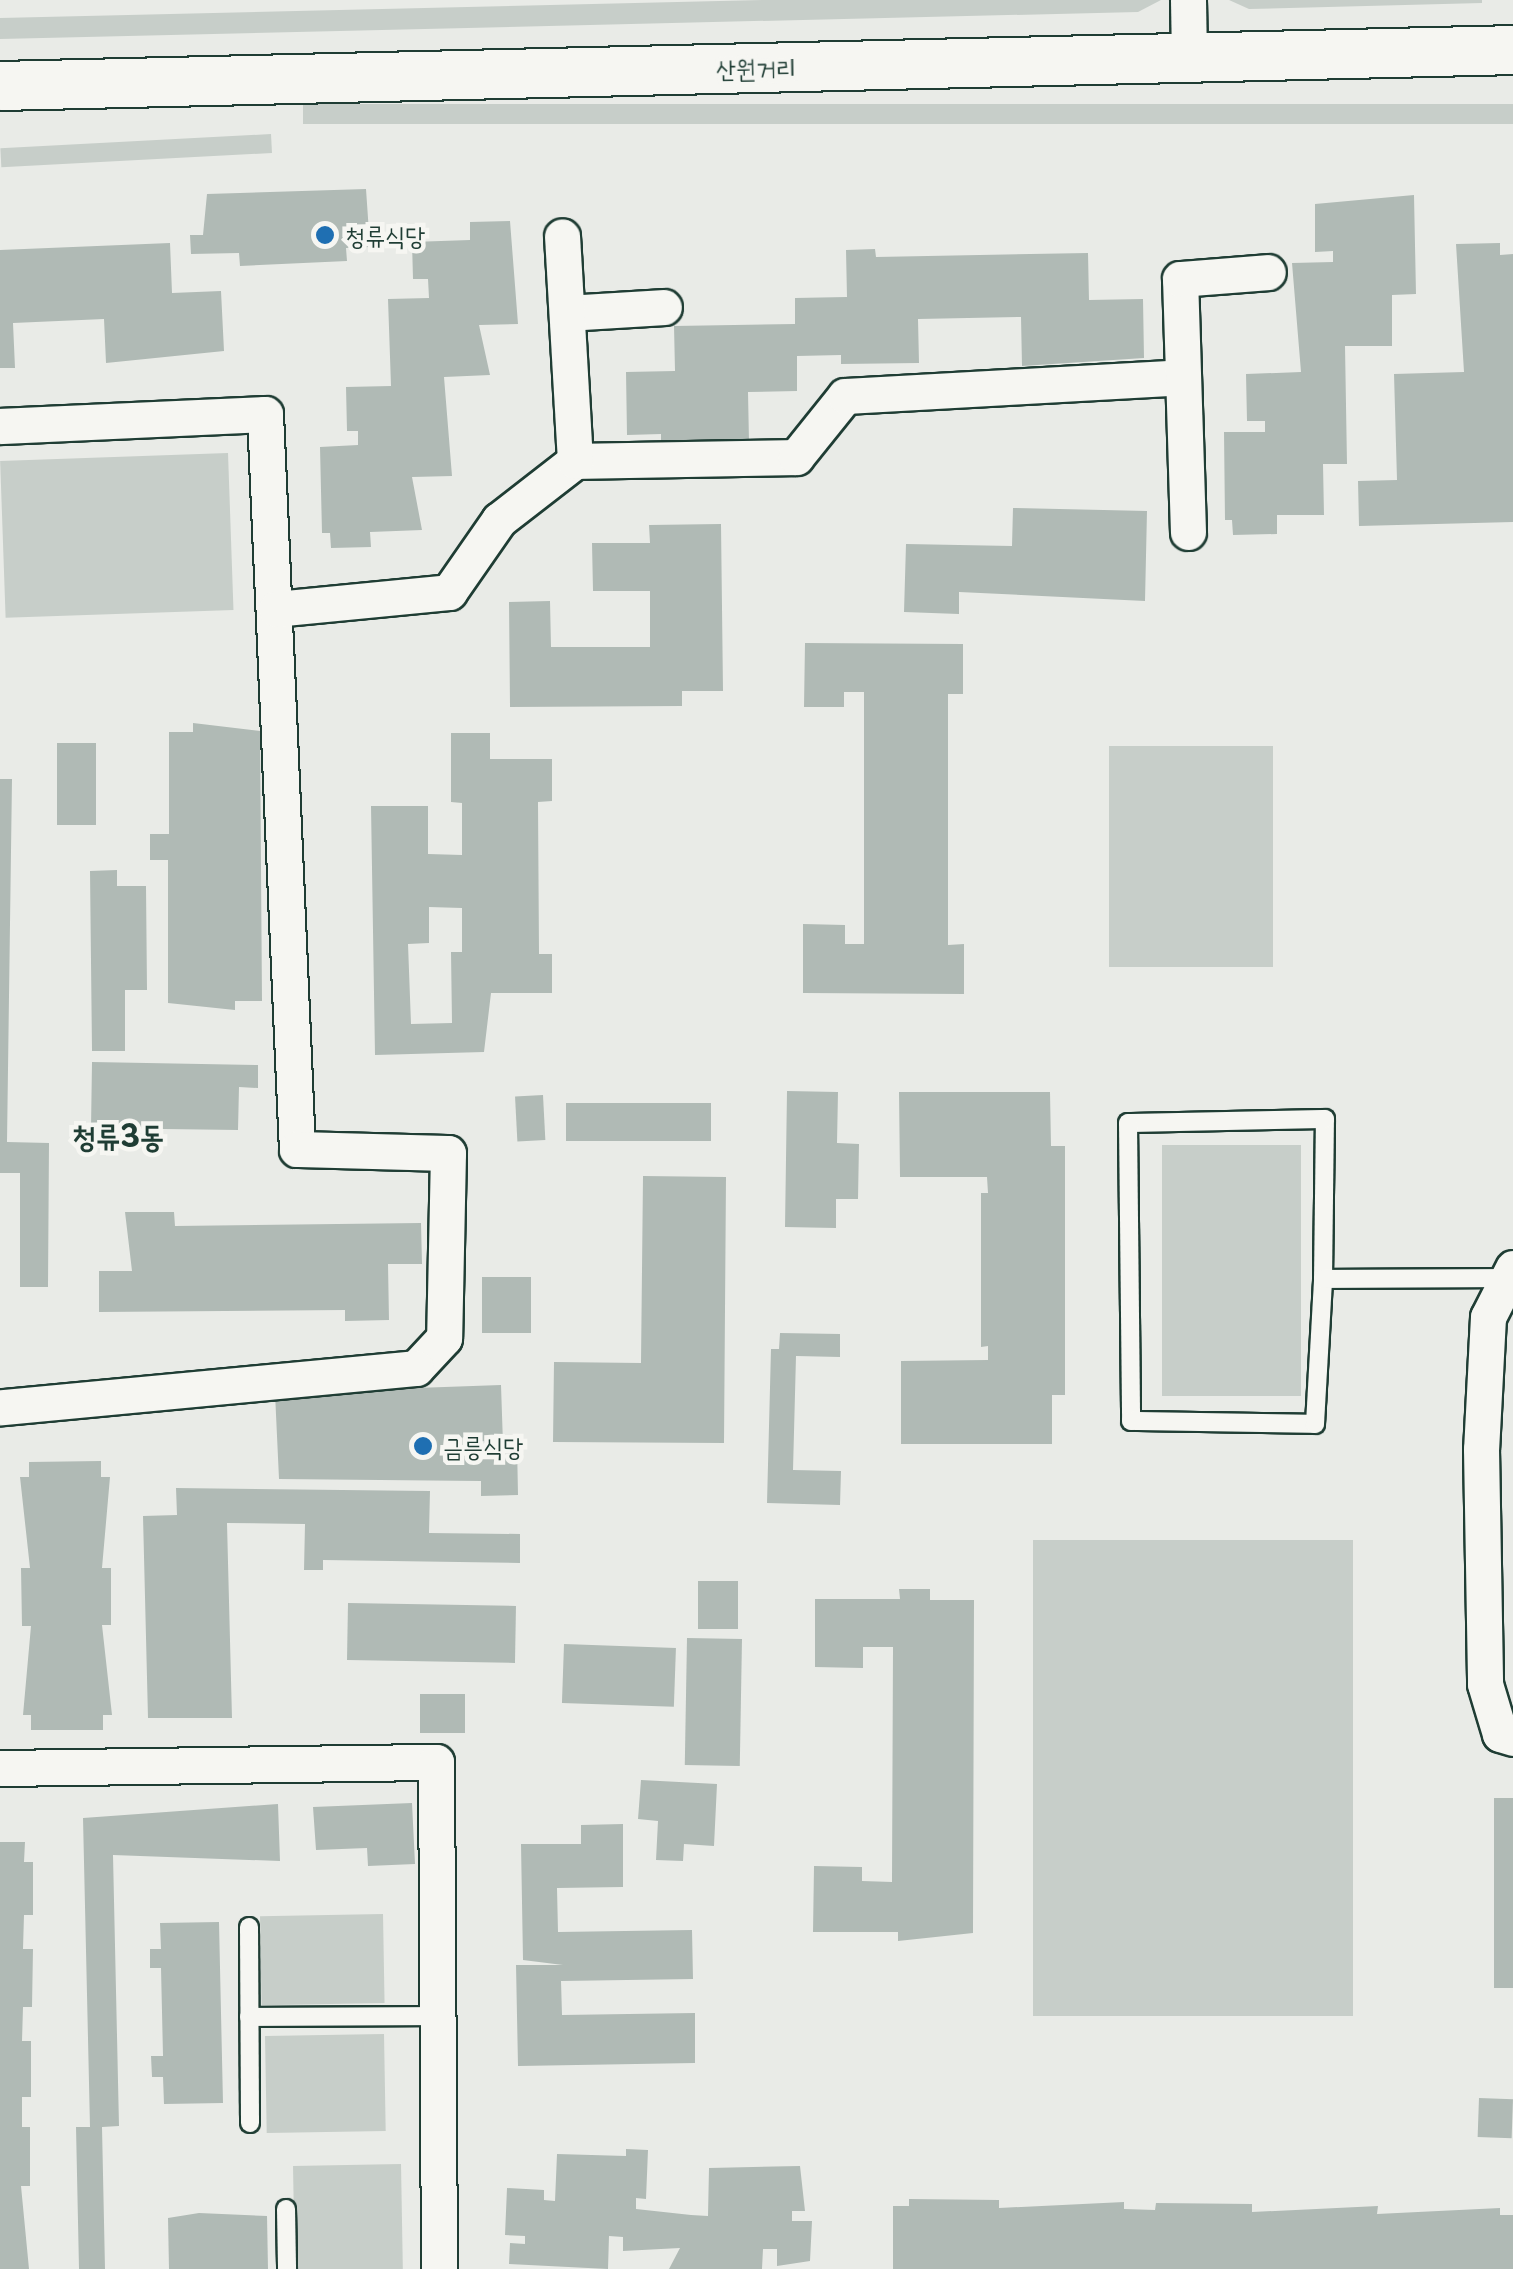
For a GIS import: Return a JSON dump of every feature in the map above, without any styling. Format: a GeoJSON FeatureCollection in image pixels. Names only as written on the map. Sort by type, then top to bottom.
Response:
{"type":"FeatureCollection","features":[{"type":"Feature","properties":{"kind":"main road","name":"산원거리"},"geometry":{"type":"LineString","coordinates":[[0,86],[1513,50]]}},
{"type":"Feature","properties":{"kind":"street"},"geometry":{"type":"LineString","coordinates":[[1188,0],[1189,58]]}},
{"type":"Feature","properties":{"kind":"street"},"geometry":{"type":"LineString","coordinates":[[562,236],[575,461]]}},
{"type":"Feature","properties":{"kind":"street"},"geometry":{"type":"LineString","coordinates":[[1188,532],[1180,279],[1268,272]]}},
{"type":"Feature","properties":{"kind":"street"},"geometry":{"type":"LineString","coordinates":[[567,313],[664,307]]}},
{"type":"Feature","properties":{"kind":"street"},"geometry":{"type":"LineString","coordinates":[[276,609],[449,592],[500,520],[575,461],[796,457],[845,396],[1182,378]]}},
{"type":"Feature","properties":{"kind":"street"},"geometry":{"type":"LineString","coordinates":[[0,426],[265,414],[297,1150],[448,1152],[444,1338],[416,1368],[0,1407]]}},
{"type":"Feature","properties":{"kind":"street"},"geometry":{"type":"LineString","coordinates":[[1509,1273],[1488,1316],[1485,1684],[1500,1734],[1513,1738]]}},
{"type":"Feature","properties":{"kind":"street"},"geometry":{"type":"LineString","coordinates":[[0,1768],[436,1762],[439,2269]]}},
{"type":"Feature","properties":{"kind":"lane"},"geometry":{"type":"LineString","coordinates":[[1324,1119],[1323,1279],[1315,1424],[1132,1421],[1128,1123],[1324,1119]]}},
{"type":"Feature","properties":{"kind":"lane"},"geometry":{"type":"LineString","coordinates":[[1323,1279],[1509,1273]]}},
{"type":"Feature","properties":{"kind":"lane"},"geometry":{"type":"LineString","coordinates":[[248,1926],[250,2122]]}},
{"type":"Feature","properties":{"kind":"lane"},"geometry":{"type":"LineString","coordinates":[[249,2017],[439,2016]]}},
{"type":"Feature","properties":{"kind":"lane"},"geometry":{"type":"LineString","coordinates":[[286,2209],[287,2269]]}},
{"type":"Feature","properties":{"kind":"shaded area"},"geometry":{"type":"Polygon","coordinates":[[[762,0],[1161,0],[1138,12],[0,39],[0,18],[762,0]]]}},
{"type":"Feature","properties":{"kind":"shaded area"},"geometry":{"type":"Polygon","coordinates":[[[1229,0],[1482,0],[1482,3],[1249,9],[1229,0]]]}},
{"type":"Feature","properties":{"kind":"shaded area"},"geometry":{"type":"Polygon","coordinates":[[[303,104],[1513,104],[1513,124],[303,124],[303,104]]]}},
{"type":"Feature","properties":{"kind":"shaded area"},"geometry":{"type":"Polygon","coordinates":[[[271,134],[272,153],[1,167],[0,148],[271,134]]]}},
{"type":"Feature","properties":{"kind":"shaded area"},"geometry":{"type":"Polygon","coordinates":[[[228,453],[233,610],[6,618],[0,461],[228,453]]]}},
{"type":"Feature","properties":{"kind":"shaded area"},"geometry":{"type":"Polygon","coordinates":[[[1109,746],[1273,746],[1273,967],[1109,967],[1109,746]]]}},
{"type":"Feature","properties":{"kind":"shaded area"},"geometry":{"type":"Polygon","coordinates":[[[1162,1145],[1301,1145],[1301,1396],[1162,1396],[1162,1145]]]}},
{"type":"Feature","properties":{"kind":"shaded area"},"geometry":{"type":"Polygon","coordinates":[[[1033,1540],[1353,1540],[1353,2016],[1033,2016],[1033,1540]]]}},
{"type":"Feature","properties":{"kind":"shaded area"},"geometry":{"type":"Polygon","coordinates":[[[383,1914],[385,2003],[262,2005],[260,1916],[383,1914]]]}},
{"type":"Feature","properties":{"kind":"shaded area"},"geometry":{"type":"Polygon","coordinates":[[[384,2034],[386,2131],[267,2133],[265,2036],[384,2034]]]}},
{"type":"Feature","properties":{"kind":"shaded area"},"geometry":{"type":"Polygon","coordinates":[[[401,2164],[403,2269],[295,2269],[293,2166],[401,2164]]]}},
{"type":"Feature","properties":{"kind":"building"},"geometry":{"type":"Polygon","coordinates":[[[366,189],[370,247],[346,248],[347,261],[240,266],[239,253],[191,254],[190,235],[203,235],[207,194],[366,189]]]}},
{"type":"Feature","properties":{"kind":"building"},"geometry":{"type":"Polygon","coordinates":[[[1414,195],[1416,294],[1392,295],[1392,346],[1345,346],[1347,464],[1323,464],[1324,515],[1277,515],[1277,534],[1233,535],[1232,520],[1225,520],[1224,432],[1265,432],[1265,421],[1247,421],[1246,374],[1301,372],[1292,263],[1333,262],[1333,251],[1315,252],[1315,204],[1414,195]]]}},
{"type":"Feature","properties":{"kind":"building"},"geometry":{"type":"Polygon","coordinates":[[[510,221],[518,324],[479,325],[490,375],[444,377],[452,476],[412,477],[422,530],[370,532],[371,547],[331,548],[330,533],[322,533],[320,447],[358,445],[358,431],[347,431],[346,387],[391,386],[388,299],[429,298],[428,279],[413,279],[412,242],[470,240],[470,222],[510,221]]]}},
{"type":"Feature","properties":{"kind":"building"},"geometry":{"type":"Polygon","coordinates":[[[170,243],[172,293],[221,291],[224,351],[106,363],[104,319],[13,323],[15,368],[0,368],[0,250],[170,243]]]}},
{"type":"Feature","properties":{"kind":"building"},"geometry":{"type":"Polygon","coordinates":[[[1500,243],[1500,255],[1513,254],[1513,522],[1359,526],[1358,481],[1397,480],[1394,374],[1464,372],[1456,244],[1500,243]]]}},
{"type":"Feature","properties":{"kind":"building"},"geometry":{"type":"Polygon","coordinates":[[[875,249],[876,257],[1088,253],[1089,300],[1143,299],[1144,358],[1022,366],[1021,317],[918,319],[919,363],[841,364],[841,355],[797,356],[797,391],[748,392],[749,442],[661,443],[661,434],[627,435],[626,372],[675,371],[674,326],[795,324],[795,298],[847,297],[846,250],[875,249]]]}},
{"type":"Feature","properties":{"kind":"building"},"geometry":{"type":"Polygon","coordinates":[[[1013,508],[1147,511],[1145,601],[959,592],[959,614],[904,612],[906,544],[1012,546],[1013,508]]]}},
{"type":"Feature","properties":{"kind":"building"},"geometry":{"type":"Polygon","coordinates":[[[721,524],[723,691],[682,691],[682,706],[510,707],[509,602],[550,601],[551,647],[650,647],[650,591],[593,591],[592,543],[650,543],[649,525],[721,524]]]}},
{"type":"Feature","properties":{"kind":"building"},"geometry":{"type":"Polygon","coordinates":[[[805,643],[963,644],[963,694],[948,694],[948,945],[964,944],[964,994],[803,993],[803,924],[845,925],[845,944],[864,944],[864,692],[844,692],[844,707],[804,707],[805,643]]]}},
{"type":"Feature","properties":{"kind":"building"},"geometry":{"type":"Polygon","coordinates":[[[193,723],[260,731],[262,1001],[235,1001],[235,1010],[168,1003],[168,860],[150,860],[150,834],[169,834],[169,732],[193,732],[193,723]]]}},
{"type":"Feature","properties":{"kind":"building"},"geometry":{"type":"Polygon","coordinates":[[[451,733],[490,733],[490,759],[552,759],[552,801],[538,802],[539,954],[552,954],[552,993],[491,993],[484,1052],[375,1055],[371,806],[428,806],[428,854],[462,855],[462,803],[451,802],[451,733]],[[429,907],[429,943],[408,944],[411,1024],[452,1023],[451,952],[462,952],[462,908],[429,907]]]}},
{"type":"Feature","properties":{"kind":"building"},"geometry":{"type":"Polygon","coordinates":[[[57,743],[96,743],[96,825],[57,825],[57,743]]]}},
{"type":"Feature","properties":{"kind":"building"},"geometry":{"type":"Polygon","coordinates":[[[0,779],[12,779],[7,1142],[49,1143],[48,1287],[20,1287],[20,1173],[0,1173],[0,779]]]}},
{"type":"Feature","properties":{"kind":"building"},"geometry":{"type":"Polygon","coordinates":[[[117,870],[117,886],[146,886],[147,990],[125,990],[125,1051],[92,1051],[90,871],[117,870]]]}},
{"type":"Feature","properties":{"kind":"building"},"geometry":{"type":"Polygon","coordinates":[[[92,1062],[258,1065],[258,1088],[239,1087],[238,1130],[91,1128],[92,1062]]]}},
{"type":"Feature","properties":{"kind":"building"},"geometry":{"type":"Polygon","coordinates":[[[787,1091],[838,1092],[837,1143],[859,1144],[858,1199],[836,1199],[836,1228],[785,1227],[787,1091]]]}},
{"type":"Feature","properties":{"kind":"building"},"geometry":{"type":"Polygon","coordinates":[[[899,1092],[1050,1092],[1051,1146],[1065,1146],[1065,1395],[1052,1395],[1052,1444],[901,1444],[901,1361],[988,1360],[988,1346],[981,1347],[981,1193],[988,1193],[987,1177],[900,1177],[899,1092]]]}},
{"type":"Feature","properties":{"kind":"building"},"geometry":{"type":"Polygon","coordinates":[[[543,1095],[545,1140],[517,1141],[515,1096],[543,1095]]]}},
{"type":"Feature","properties":{"kind":"building"},"geometry":{"type":"Polygon","coordinates":[[[566,1103],[711,1103],[711,1141],[566,1141],[566,1103]]]}},
{"type":"Feature","properties":{"kind":"building"},"geometry":{"type":"Polygon","coordinates":[[[643,1176],[726,1177],[724,1443],[553,1442],[554,1362],[641,1363],[643,1176]]]}},
{"type":"Feature","properties":{"kind":"building"},"geometry":{"type":"Polygon","coordinates":[[[125,1212],[174,1212],[175,1226],[421,1223],[422,1264],[388,1264],[389,1320],[345,1321],[345,1310],[99,1312],[99,1271],[132,1271],[125,1212]]]}},
{"type":"Feature","properties":{"kind":"building"},"geometry":{"type":"Polygon","coordinates":[[[482,1277],[531,1277],[531,1333],[482,1333],[482,1277]]]}},
{"type":"Feature","properties":{"kind":"building"},"geometry":{"type":"Polygon","coordinates":[[[780,1333],[840,1334],[840,1357],[796,1356],[793,1470],[841,1471],[840,1505],[767,1503],[771,1349],[779,1349],[780,1333]]]}},
{"type":"Feature","properties":{"kind":"building"},"geometry":{"type":"Polygon","coordinates":[[[501,1385],[503,1444],[517,1444],[518,1495],[481,1496],[481,1481],[279,1479],[275,1393],[501,1385]]]}},
{"type":"Feature","properties":{"kind":"building"},"geometry":{"type":"Polygon","coordinates":[[[101,1461],[101,1477],[110,1477],[102,1568],[111,1568],[111,1625],[102,1625],[112,1715],[103,1715],[103,1730],[31,1730],[31,1715],[23,1715],[31,1626],[22,1626],[21,1568],[30,1568],[20,1477],[29,1477],[29,1462],[101,1461]]]}},
{"type":"Feature","properties":{"kind":"building"},"geometry":{"type":"Polygon","coordinates":[[[176,1488],[430,1491],[429,1533],[520,1534],[520,1563],[323,1560],[323,1570],[304,1570],[305,1524],[227,1523],[232,1718],[148,1718],[143,1516],[177,1515],[176,1488]]]}},
{"type":"Feature","properties":{"kind":"building"},"geometry":{"type":"Polygon","coordinates":[[[698,1581],[738,1581],[738,1629],[698,1629],[698,1581]]]}},
{"type":"Feature","properties":{"kind":"building"},"geometry":{"type":"Polygon","coordinates":[[[899,1589],[930,1589],[930,1600],[974,1600],[973,1933],[898,1941],[898,1932],[813,1932],[814,1866],[862,1867],[862,1881],[892,1882],[893,1647],[863,1647],[863,1668],[815,1667],[815,1599],[900,1599],[899,1589]]]}},
{"type":"Feature","properties":{"kind":"building"},"geometry":{"type":"Polygon","coordinates":[[[348,1603],[516,1606],[515,1663],[347,1660],[348,1603]]]}},
{"type":"Feature","properties":{"kind":"building"},"geometry":{"type":"Polygon","coordinates":[[[687,1638],[742,1639],[740,1766],[685,1765],[687,1638]]]}},
{"type":"Feature","properties":{"kind":"building"},"geometry":{"type":"Polygon","coordinates":[[[564,1644],[676,1648],[674,1707],[562,1703],[564,1644]]]}},
{"type":"Feature","properties":{"kind":"building"},"geometry":{"type":"Polygon","coordinates":[[[420,1694],[465,1694],[465,1733],[420,1733],[420,1694]]]}},
{"type":"Feature","properties":{"kind":"building"},"geometry":{"type":"Polygon","coordinates":[[[641,1780],[717,1784],[714,1846],[684,1844],[683,1861],[656,1860],[658,1821],[638,1819],[641,1780]]]}},
{"type":"Feature","properties":{"kind":"building"},"geometry":{"type":"Polygon","coordinates":[[[1494,1798],[1513,1798],[1513,1988],[1494,1988],[1494,1798]]]}},
{"type":"Feature","properties":{"kind":"building"},"geometry":{"type":"Polygon","coordinates":[[[412,1803],[415,1864],[368,1866],[367,1848],[316,1850],[313,1807],[412,1803]]]}},
{"type":"Feature","properties":{"kind":"building"},"geometry":{"type":"Polygon","coordinates":[[[278,1804],[280,1861],[113,1855],[119,2126],[102,2127],[105,2269],[79,2269],[76,2127],[90,2127],[83,1818],[278,1804]]]}},
{"type":"Feature","properties":{"kind":"building"},"geometry":{"type":"Polygon","coordinates":[[[623,1824],[623,1887],[557,1888],[558,1932],[692,1930],[693,1979],[561,1981],[562,2015],[695,2013],[695,2063],[518,2066],[516,1965],[563,1965],[523,1960],[521,1844],[581,1844],[581,1825],[623,1824]]]}},
{"type":"Feature","properties":{"kind":"building"},"geometry":{"type":"Polygon","coordinates":[[[0,1842],[25,1842],[24,1862],[33,1862],[33,1915],[24,1915],[23,1949],[33,1949],[32,2007],[23,2007],[22,2041],[31,2041],[31,2097],[22,2097],[22,2127],[30,2127],[30,2186],[21,2186],[29,2269],[0,2269],[0,1842]]]}},
{"type":"Feature","properties":{"kind":"building"},"geometry":{"type":"Polygon","coordinates":[[[219,1922],[223,2103],[164,2104],[163,2077],[152,2077],[151,2056],[163,2056],[161,1968],[150,1968],[150,1949],[161,1949],[160,1923],[219,1922]]]}},
{"type":"Feature","properties":{"kind":"building"},"geometry":{"type":"Polygon","coordinates":[[[1479,2098],[1513,2099],[1512,2138],[1478,2137],[1479,2098]]]}},
{"type":"Feature","properties":{"kind":"building"},"geometry":{"type":"Polygon","coordinates":[[[626,2149],[648,2150],[646,2199],[636,2198],[636,2209],[691,2215],[708,2216],[709,2168],[800,2166],[805,2211],[792,2211],[792,2221],[812,2221],[810,2261],[777,2266],[777,2249],[763,2249],[762,2269],[669,2269],[680,2248],[623,2251],[623,2237],[609,2236],[608,2269],[509,2264],[510,2243],[525,2244],[525,2236],[505,2235],[507,2188],[544,2190],[544,2200],[555,2201],[557,2154],[626,2156],[626,2149]]]}},
{"type":"Feature","properties":{"kind":"building"},"geometry":{"type":"Polygon","coordinates":[[[909,2199],[999,2200],[999,2208],[1124,2202],[1124,2209],[1155,2210],[1156,2203],[1252,2204],[1252,2212],[1378,2206],[1377,2214],[1500,2208],[1500,2215],[1513,2215],[1513,2269],[893,2269],[893,2206],[909,2206],[909,2199]]]}},
{"type":"Feature","properties":{"kind":"building"},"geometry":{"type":"Polygon","coordinates":[[[199,2213],[267,2216],[268,2269],[169,2269],[168,2218],[199,2213]]]}},
{"type":"Feature","properties":{"kind":"place","name":"청류식당"},"geometry":{"type":"Point","coordinates":[325,235]}},
{"type":"Feature","properties":{"kind":"place","name":"금릉식당"},"geometry":{"type":"Point","coordinates":[423,1446]}},
{"type":"Feature","properties":{"kind":"district","name":"청류3동"},"geometry":{"type":"Point","coordinates":[118,1135]}}]}
